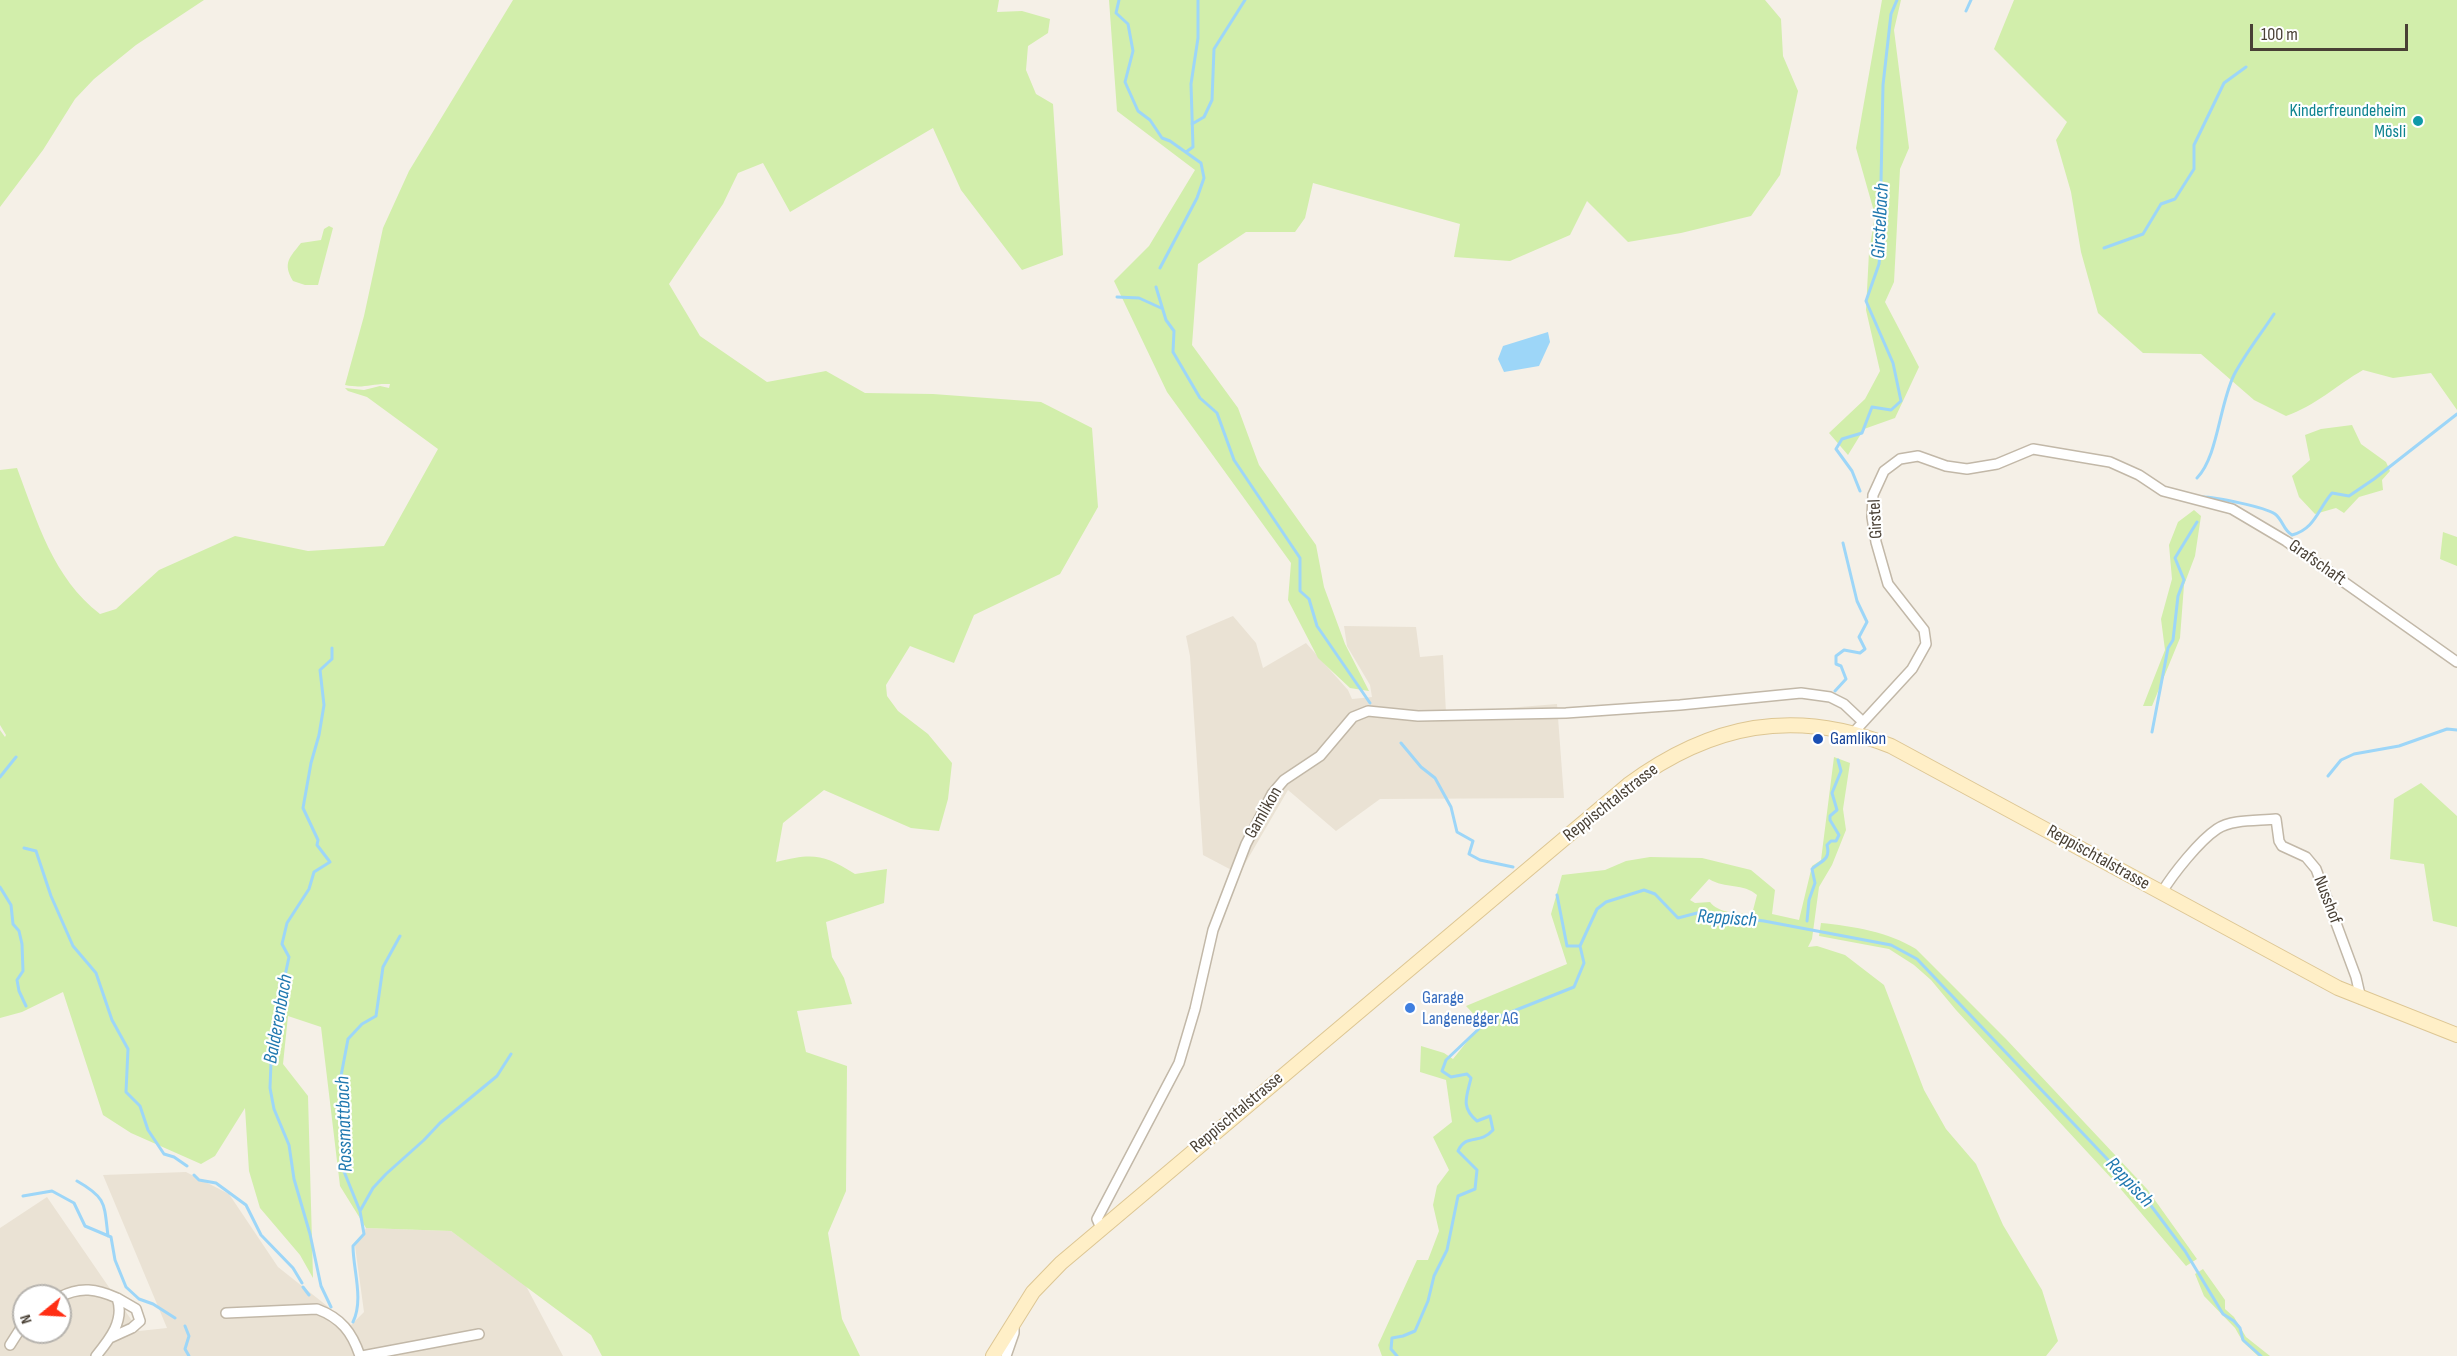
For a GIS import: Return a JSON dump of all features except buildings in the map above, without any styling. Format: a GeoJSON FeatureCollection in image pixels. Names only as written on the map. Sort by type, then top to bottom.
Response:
{"type":"FeatureCollection","features":[{"type":"Feature","properties":{"kind":"main road","name":"Reppischtalstrasse"},"geometry":{"type":"LineString","coordinates":[[993,1356],[1033,1292],[1053,1271],[1101,1228],[1628,785],[1653,767],[1710,740],[1756,728],[1781,725],[1858,726],[2361,999],[2457,1035]]}},
{"type":"Feature","properties":{"kind":"street","name":"Girstel"},"geometry":{"type":"LineString","coordinates":[[1858,726],[1912,669],[1926,644],[1924,630],[1888,584],[1876,542],[1873,495],[1884,471],[1900,459],[1918,456],[1946,466],[1967,469],[1997,464],[2033,448],[2110,462],[2139,475],[2163,491]]}},
{"type":"Feature","properties":{"kind":"street","name":"Grafschaft"},"geometry":{"type":"LineString","coordinates":[[2163,491],[2232,509],[2241,514],[2286,541],[2457,662]]}},
{"type":"Feature","properties":{"kind":"street","name":"Gamlikon"},"geometry":{"type":"LineString","coordinates":[[1101,1228],[1097,1223],[1101,1212],[1179,1063],[1195,1008],[1213,930],[1246,844],[1272,794],[1284,780],[1320,756],[1353,717],[1368,711],[1418,716],[1566,713],[1801,693],[1830,696],[1844,704],[1858,726]]}},
{"type":"Feature","properties":{"kind":"street","name":"Nusshof"},"geometry":{"type":"LineString","coordinates":[[2162,892],[2186,860],[2217,829],[2239,823],[2276,819],[2279,841],[2282,846],[2307,858],[2316,869],[2356,977],[2361,999]]}},
{"type":"Feature","properties":{"kind":"street"},"geometry":{"type":"LineString","coordinates":[[72,1293],[86,1288],[102,1292],[135,1309],[140,1321],[132,1328],[110,1338]]}},
{"type":"Feature","properties":{"kind":"street"},"geometry":{"type":"LineString","coordinates":[[96,1356],[118,1323],[120,1308],[117,1298]]}},
{"type":"Feature","properties":{"kind":"street"},"geometry":{"type":"LineString","coordinates":[[226,1313],[317,1310],[329,1314],[347,1328],[361,1356],[479,1334]]}},
{"type":"Feature","properties":{"kind":"street"},"geometry":{"type":"LineString","coordinates":[[1006,1356],[1014,1333],[1014,1320]]}},
{"type":"Feature","properties":{"kind":"shaded area"},"geometry":{"type":"Polygon","coordinates":[[[1233,616],[1256,643],[1263,668],[1306,643],[1348,690],[1352,699],[1372,697],[1370,685],[1347,646],[1344,626],[1416,627],[1420,657],[1443,655],[1446,713],[1557,704],[1564,798],[1380,799],[1336,831],[1288,790],[1239,874],[1203,855],[1190,656],[1186,636],[1233,616]]]}},
{"type":"Feature","properties":{"kind":"shaded area"},"geometry":{"type":"Polygon","coordinates":[[[186,1172],[229,1194],[278,1267],[351,1325],[364,1312],[355,1246],[366,1228],[451,1231],[525,1284],[563,1356],[0,1356],[0,1228],[47,1197],[139,1331],[167,1328],[103,1175],[186,1172]]]}},
{"type":"Feature","properties":{"kind":"green space"},"geometry":{"type":"Polygon","coordinates":[[[0,0],[204,0],[136,45],[94,79],[75,99],[43,150],[0,207],[0,0]]]}},
{"type":"Feature","properties":{"kind":"green space"},"geometry":{"type":"Polygon","coordinates":[[[513,0],[999,0],[997,12],[1022,11],[1050,19],[1048,33],[1028,46],[1026,70],[1036,94],[1053,104],[1063,255],[1022,270],[961,190],[933,128],[790,212],[763,163],[738,173],[723,204],[669,284],[700,336],[767,382],[826,371],[865,393],[933,394],[1041,402],[1092,428],[1098,507],[1060,574],[974,615],[954,663],[910,646],[886,685],[887,696],[898,711],[928,734],[952,763],[948,799],[939,831],[911,828],[824,790],[783,823],[776,862],[799,857],[817,857],[834,862],[855,874],[887,869],[884,903],[826,922],[832,957],[844,978],[852,1004],[797,1011],[806,1052],[847,1066],[846,1191],[828,1233],[842,1319],[860,1356],[602,1356],[591,1335],[451,1231],[366,1228],[340,1186],[321,1027],[288,1016],[283,1064],[308,1096],[313,1278],[300,1255],[260,1208],[249,1171],[245,1108],[215,1156],[201,1164],[131,1133],[103,1115],[63,992],[22,1012],[0,1018],[0,730],[5,737],[6,735],[0,725],[0,470],[17,468],[40,528],[58,566],[84,600],[100,614],[116,609],[159,570],[235,536],[308,551],[384,546],[438,449],[367,397],[345,388],[364,390],[380,386],[389,388],[390,384],[345,385],[364,316],[383,228],[409,171],[513,0]]]}},
{"type":"Feature","properties":{"kind":"green space"},"geometry":{"type":"Polygon","coordinates":[[[1109,0],[1765,0],[1781,19],[1783,56],[1798,91],[1780,175],[1751,216],[1681,233],[1628,242],[1587,201],[1570,235],[1510,261],[1454,257],[1460,224],[1313,183],[1305,218],[1295,232],[1246,232],[1198,264],[1192,345],[1238,408],[1259,465],[1316,545],[1324,587],[1345,644],[1369,691],[1350,688],[1318,658],[1288,600],[1291,563],[1167,392],[1114,281],[1149,246],[1195,170],[1117,111],[1109,0]]]}},
{"type":"Feature","properties":{"kind":"green space"},"geometry":{"type":"Polygon","coordinates":[[[1882,0],[1901,0],[1894,30],[1909,148],[1900,169],[1894,282],[1885,302],[1919,367],[1895,418],[1864,429],[1848,455],[1829,433],[1865,399],[1880,371],[1866,310],[1869,252],[1875,215],[1856,148],[1882,0]]]}},
{"type":"Feature","properties":{"kind":"green space"},"geometry":{"type":"Polygon","coordinates":[[[2014,0],[2457,0],[2457,410],[2431,373],[2393,378],[2363,370],[2316,401],[2286,416],[2254,400],[2201,354],[2143,353],[2098,313],[2081,252],[2071,192],[2056,140],[2067,122],[1994,49],[2014,0]]]}},
{"type":"Feature","properties":{"kind":"green space"},"geometry":{"type":"Polygon","coordinates":[[[329,226],[333,228],[318,285],[305,285],[293,281],[288,269],[291,256],[301,243],[321,240],[324,229],[329,226]]]}},
{"type":"Feature","properties":{"kind":"green space"},"geometry":{"type":"Polygon","coordinates":[[[2352,425],[2361,444],[2386,462],[2390,471],[2382,480],[2383,490],[2359,497],[2344,513],[2336,508],[2315,514],[2299,497],[2292,476],[2310,460],[2305,435],[2321,429],[2352,425]]]}},
{"type":"Feature","properties":{"kind":"green space"},"geometry":{"type":"Polygon","coordinates":[[[2194,510],[2201,516],[2195,556],[2184,585],[2180,638],[2152,706],[2143,706],[2165,650],[2161,619],[2172,579],[2169,545],[2178,522],[2194,510]]]}},
{"type":"Feature","properties":{"kind":"green space"},"geometry":{"type":"Polygon","coordinates":[[[2443,532],[2457,537],[2457,566],[2440,559],[2443,532]]]}},
{"type":"Feature","properties":{"kind":"green space"},"geometry":{"type":"Polygon","coordinates":[[[1834,757],[1850,763],[1843,809],[1846,830],[1832,865],[1819,887],[1812,939],[1808,947],[1817,946],[1845,955],[1884,985],[1924,1090],[1946,1129],[1976,1164],[2003,1225],[2042,1290],[2058,1341],[2046,1356],[1382,1356],[1378,1345],[1417,1260],[1428,1260],[1439,1231],[1433,1205],[1437,1186],[1449,1170],[1433,1137],[1452,1122],[1446,1080],[1420,1072],[1421,1046],[1444,1053],[1453,1059],[1482,1023],[1466,1006],[1567,964],[1551,914],[1562,875],[1605,870],[1626,861],[1650,857],[1702,858],[1751,870],[1775,890],[1772,914],[1799,920],[1812,866],[1821,860],[1834,757]],[[1709,879],[1690,900],[1695,903],[1710,902],[1718,909],[1729,912],[1752,914],[1757,895],[1746,889],[1709,879]]]}},
{"type":"Feature","properties":{"kind":"green space"},"geometry":{"type":"Polygon","coordinates":[[[2421,783],[2457,816],[2457,927],[2433,921],[2424,864],[2390,859],[2394,799],[2421,783]]]}},
{"type":"Feature","properties":{"kind":"green space"},"geometry":{"type":"Polygon","coordinates":[[[1821,923],[1882,934],[1916,949],[2006,1039],[2147,1189],[2197,1259],[2186,1266],[2113,1180],[1931,980],[1914,965],[1889,949],[1819,936],[1821,923]]]}},
{"type":"Feature","properties":{"kind":"green space"},"geometry":{"type":"Polygon","coordinates":[[[2203,1269],[2225,1300],[2225,1309],[2234,1317],[2246,1337],[2270,1356],[2258,1356],[2204,1296],[2195,1274],[2203,1269]]]}},
{"type":"Feature","properties":{"kind":"water"},"geometry":{"type":"Polygon","coordinates":[[[1548,332],[1550,342],[1539,366],[1504,372],[1498,359],[1503,346],[1548,332]]]}},
{"type":"Feature","properties":{"kind":"waterway"},"geometry":{"type":"LineString","coordinates":[[1119,0],[1116,13],[1128,24],[1133,51],[1125,82],[1138,111],[1150,120],[1162,138],[1201,163],[1204,178],[1197,198],[1160,268]]}},
{"type":"Feature","properties":{"kind":"waterway"},"geometry":{"type":"LineString","coordinates":[[1186,152],[1193,147],[1191,84],[1198,38],[1198,0]]}},
{"type":"Feature","properties":{"kind":"waterway"},"geometry":{"type":"LineString","coordinates":[[1192,124],[1204,117],[1212,100],[1214,49],[1245,0]]}},
{"type":"Feature","properties":{"kind":"waterway","name":"Girstelbach"},"geometry":{"type":"LineString","coordinates":[[1860,491],[1852,471],[1836,449],[1842,439],[1862,433],[1872,407],[1891,410],[1901,401],[1893,363],[1866,301],[1879,264],[1884,217],[1881,182],[1883,85],[1891,14],[1897,0]]}},
{"type":"Feature","properties":{"kind":"waterway"},"geometry":{"type":"LineString","coordinates":[[1966,11],[1971,0]]}},
{"type":"Feature","properties":{"kind":"waterway"},"geometry":{"type":"LineString","coordinates":[[2104,248],[2143,234],[2161,204],[2175,199],[2194,169],[2194,145],[2224,83],[2246,67]]}},
{"type":"Feature","properties":{"kind":"waterway"},"geometry":{"type":"LineString","coordinates":[[1156,287],[1166,320],[1174,331],[1173,352],[1200,398],[1217,413],[1234,460],[1300,558],[1300,591],[1309,599],[1317,626],[1370,703]]}},
{"type":"Feature","properties":{"kind":"waterway"},"geometry":{"type":"LineString","coordinates":[[1117,297],[1139,298],[1161,308]]}},
{"type":"Feature","properties":{"kind":"waterway"},"geometry":{"type":"LineString","coordinates":[[2197,478],[2210,457],[2234,375],[2274,314]]}},
{"type":"Feature","properties":{"kind":"waterway"},"geometry":{"type":"LineString","coordinates":[[2202,497],[2270,511],[2278,516],[2292,535],[2311,523],[2332,493],[2349,496],[2457,414]]}},
{"type":"Feature","properties":{"kind":"waterway"},"geometry":{"type":"LineString","coordinates":[[2152,732],[2168,648],[2173,640],[2178,596],[2184,580],[2175,558],[2197,522]]}},
{"type":"Feature","properties":{"kind":"waterway","name":"Girstelbach"},"geometry":{"type":"LineString","coordinates":[[1835,691],[1846,679],[1841,666],[1836,664],[1836,656],[1844,650],[1860,653],[1865,649],[1859,637],[1867,622],[1857,601],[1843,543]]}},
{"type":"Feature","properties":{"kind":"waterway","name":"Balderenbach"},"geometry":{"type":"LineString","coordinates":[[331,1307],[321,1286],[310,1234],[294,1179],[289,1145],[274,1109],[270,1088],[272,1037],[289,957],[282,944],[287,923],[309,889],[314,872],[330,862],[317,845],[318,840],[303,808],[324,705],[320,670],[332,659],[332,648]]}},
{"type":"Feature","properties":{"kind":"waterway"},"geometry":{"type":"LineString","coordinates":[[2328,776],[2341,760],[2354,754],[2399,746],[2447,729],[2457,730]]}},
{"type":"Feature","properties":{"kind":"waterway"},"geometry":{"type":"LineString","coordinates":[[1401,743],[1421,767],[1435,778],[1451,807],[1457,832],[1473,841],[1469,854],[1480,860],[1513,867]]}},
{"type":"Feature","properties":{"kind":"waterway"},"geometry":{"type":"LineString","coordinates":[[0,777],[16,757]]}},
{"type":"Feature","properties":{"kind":"waterway","name":"Girstelbach"},"geometry":{"type":"LineString","coordinates":[[1807,921],[1809,900],[1815,883],[1812,869],[1824,860],[1828,854],[1827,845],[1831,841],[1836,841],[1839,835],[1830,820],[1830,816],[1837,810],[1832,793],[1841,771],[1838,760]]}},
{"type":"Feature","properties":{"kind":"waterway"},"geometry":{"type":"LineString","coordinates":[[24,848],[36,851],[51,896],[73,946],[96,973],[112,1020],[128,1049],[126,1092],[140,1106],[148,1130],[164,1154],[174,1157],[187,1166]]}},
{"type":"Feature","properties":{"kind":"waterway"},"geometry":{"type":"LineString","coordinates":[[0,887],[11,905],[13,924],[19,931],[22,944],[23,971],[17,980],[26,1006]]}},
{"type":"Feature","properties":{"kind":"waterway","name":"Reppisch"},"geometry":{"type":"LineString","coordinates":[[1397,1356],[1391,1349],[1392,1338],[1415,1331],[1428,1301],[1434,1276],[1447,1250],[1458,1196],[1475,1189],[1477,1170],[1458,1151],[1465,1142],[1483,1137],[1493,1130],[1490,1116],[1477,1121],[1468,1111],[1466,1101],[1471,1078],[1467,1074],[1451,1077],[1442,1071],[1446,1060],[1486,1022],[1574,987],[1584,963],[1580,946],[1597,909],[1606,902],[1644,890],[1655,894],[1678,918],[1697,913],[1764,921],[1891,945],[1917,959],[2149,1203],[2185,1251],[2223,1314],[2234,1321],[2240,1328],[2243,1340],[2261,1356]]}},
{"type":"Feature","properties":{"kind":"waterway"},"geometry":{"type":"LineString","coordinates":[[1557,895],[1567,946],[1580,946]]}},
{"type":"Feature","properties":{"kind":"waterway","name":"Rossmattbach"},"geometry":{"type":"LineString","coordinates":[[353,1322],[358,1304],[353,1246],[364,1234],[360,1211],[343,1169],[341,1076],[348,1039],[362,1024],[376,1016],[383,967],[400,936]]}},
{"type":"Feature","properties":{"kind":"waterway"},"geometry":{"type":"LineString","coordinates":[[360,1211],[373,1188],[386,1174],[440,1123],[497,1076],[511,1054]]}},
{"type":"Feature","properties":{"kind":"waterway"},"geometry":{"type":"LineString","coordinates":[[194,1175],[199,1180],[216,1183],[246,1205],[261,1235],[293,1268],[302,1283]]}},
{"type":"Feature","properties":{"kind":"waterway"},"geometry":{"type":"LineString","coordinates":[[77,1181],[99,1197],[106,1216],[108,1236]]}},
{"type":"Feature","properties":{"kind":"waterway"},"geometry":{"type":"LineString","coordinates":[[23,1196],[52,1191],[74,1203],[85,1226],[111,1237],[115,1260],[126,1287],[139,1299],[153,1304],[175,1318]]}},
{"type":"Feature","properties":{"kind":"waterway"},"geometry":{"type":"LineString","coordinates":[[303,1287],[309,1295]]}},
{"type":"Feature","properties":{"kind":"waterway"},"geometry":{"type":"LineString","coordinates":[[185,1326],[189,1336],[185,1349],[189,1356]]}},
{"type":"Feature","properties":{"kind":"place","name":"Kinderfreundeheim Mösli"},"geometry":{"type":"Point","coordinates":[2418,121]}},
{"type":"Feature","properties":{"kind":"place","name":"Gamlikon"},"geometry":{"type":"Point","coordinates":[1818,739]}},
{"type":"Feature","properties":{"kind":"place","name":"Garage Langenegger AG"},"geometry":{"type":"Point","coordinates":[1410,1008]}}]}
